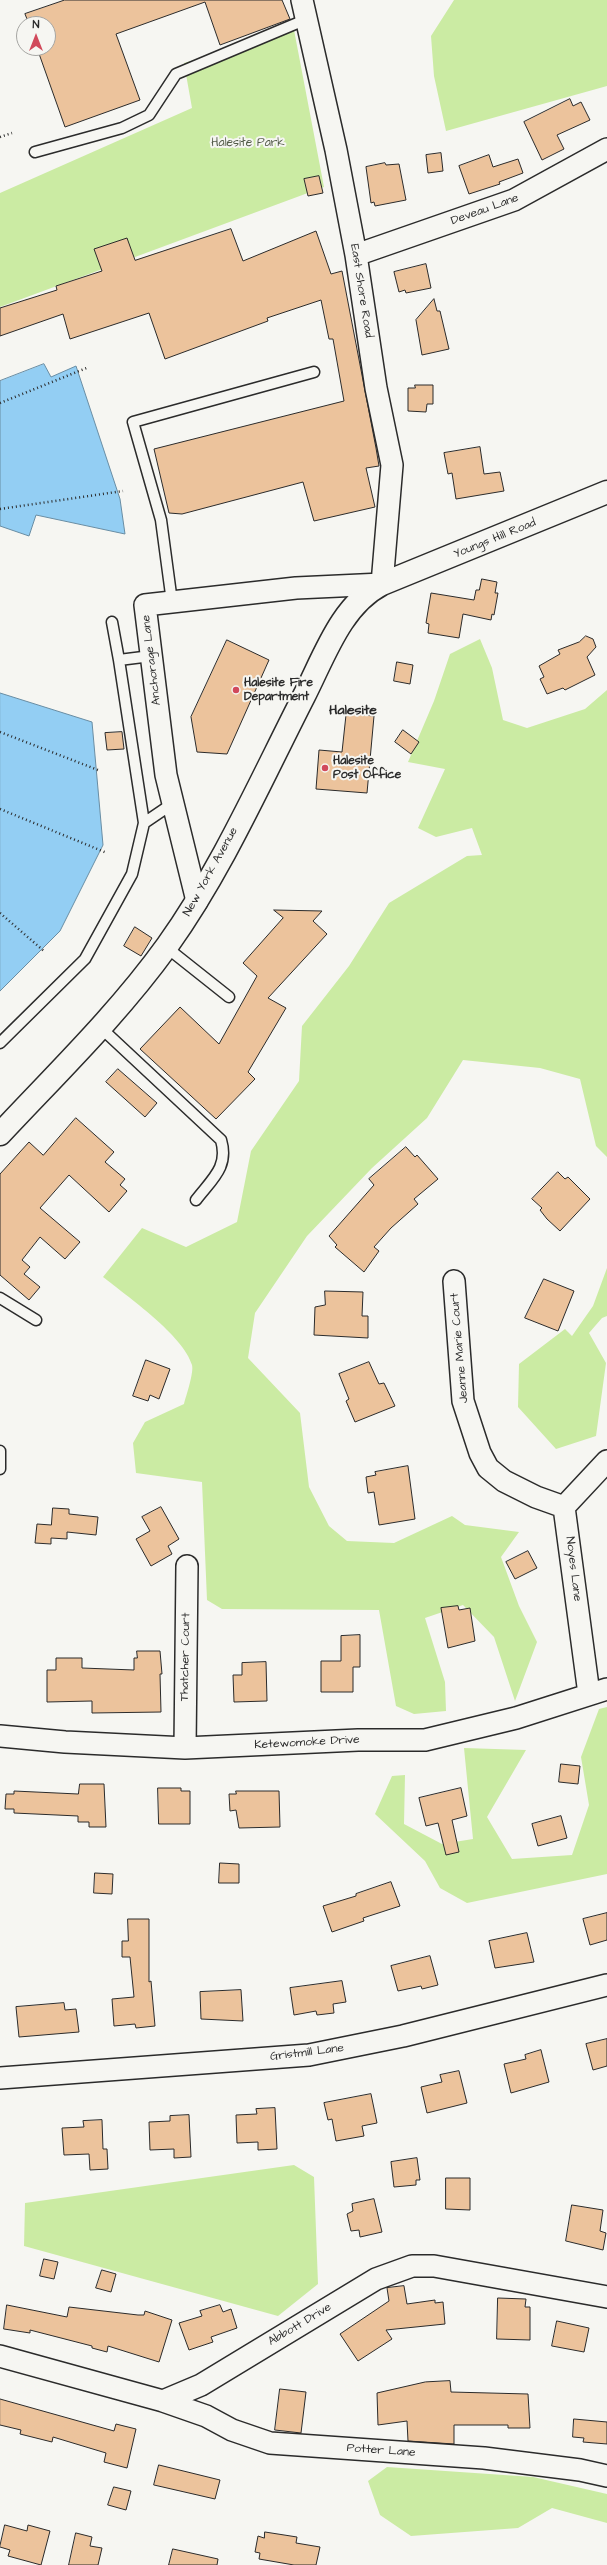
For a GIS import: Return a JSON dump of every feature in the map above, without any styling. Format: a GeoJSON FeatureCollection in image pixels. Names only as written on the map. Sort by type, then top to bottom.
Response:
{"type":"FeatureCollection","features":[{"type":"Feature","properties":{"kind":"street","name":"East Shore Road"},"geometry":{"type":"LineString","coordinates":[[304,9],[356,255],[376,388],[392,465],[382,584]]}},
{"type":"Feature","properties":{"kind":"street","name":"Deveau Lane"},"geometry":{"type":"LineString","coordinates":[[356,255],[514,200],[607,149]]}},
{"type":"Feature","properties":{"kind":"street","name":"Youngs Hill Road"},"geometry":{"type":"LineString","coordinates":[[382,584],[607,492]]}},
{"type":"Feature","properties":{"kind":"street","name":"Anchorage Lane"},"geometry":{"type":"LineString","coordinates":[[197,900],[166,776],[145,605],[296,588],[382,584]]}},
{"type":"Feature","properties":{"kind":"street","name":"New York Avenue"},"geometry":{"type":"LineString","coordinates":[[0,1134],[100,1027],[166,947],[197,900],[343,621],[363,595],[382,584]]}},
{"type":"Feature","properties":{"kind":"street","name":"Jeanne Marie Court"},"geometry":{"type":"LineString","coordinates":[[454,1281],[463,1400],[480,1453],[488,1468],[504,1481],[536,1497],[564,1507]]}},
{"type":"Feature","properties":{"kind":"street"},"geometry":{"type":"LineString","coordinates":[[564,1507],[607,1461]]}},
{"type":"Feature","properties":{"kind":"street","name":"Noyes Lane"},"geometry":{"type":"LineString","coordinates":[[564,1507],[598,1691]]}},
{"type":"Feature","properties":{"kind":"street","name":"Thatcher Court"},"geometry":{"type":"LineString","coordinates":[[185,1748],[187,1566]]}},
{"type":"Feature","properties":{"kind":"street","name":"Ketewomoke Drive"},"geometry":{"type":"LineString","coordinates":[[0,1736],[65,1742],[185,1748],[358,1740],[425,1740],[516,1718],[598,1691]]}},
{"type":"Feature","properties":{"kind":"street","name":"Gristmill Lane"},"geometry":{"type":"LineString","coordinates":[[0,2078],[308,2055],[403,2036],[607,1984]]}},
{"type":"Feature","properties":{"kind":"street","name":"Abbott Drive"},"geometry":{"type":"LineString","coordinates":[[163,2401],[200,2385],[376,2279],[412,2266],[434,2266],[607,2297]]}},
{"type":"Feature","properties":{"kind":"street"},"geometry":{"type":"LineString","coordinates":[[0,2356],[163,2401]]}},
{"type":"Feature","properties":{"kind":"street","name":"Potter Lane"},"geometry":{"type":"LineString","coordinates":[[163,2401],[206,2416],[232,2430],[270,2443],[484,2458],[580,2470],[607,2476]]}},
{"type":"Feature","properties":{"kind":"lane"},"geometry":{"type":"LineString","coordinates":[[35,152],[122,128],[149,115],[176,74],[304,9]]}},
{"type":"Feature","properties":{"kind":"lane"},"geometry":{"type":"LineString","coordinates":[[172,602],[161,520],[133,422],[314,372]]}},
{"type":"Feature","properties":{"kind":"lane"},"geometry":{"type":"LineString","coordinates":[[0,1043],[85,959],[132,874],[144,823],[112,622]]}},
{"type":"Feature","properties":{"kind":"lane"},"geometry":{"type":"LineString","coordinates":[[119,660],[151,656]]}},
{"type":"Feature","properties":{"kind":"lane"},"geometry":{"type":"LineString","coordinates":[[144,823],[172,804]]}},
{"type":"Feature","properties":{"kind":"lane"},"geometry":{"type":"LineString","coordinates":[[166,947],[229,996]]}},
{"type":"Feature","properties":{"kind":"lane"},"geometry":{"type":"LineString","coordinates":[[100,1027],[221,1140],[225,1154],[222,1165],[196,1200]]}},
{"type":"Feature","properties":{"kind":"lane"},"geometry":{"type":"LineString","coordinates":[[0,1298],[36,1320]]}},
{"type":"Feature","properties":{"kind":"lane"},"geometry":{"type":"LineString","coordinates":[[0,1451],[0,1469]]}},
{"type":"Feature","properties":{"kind":"path"},"geometry":{"type":"LineString","coordinates":[[0,137],[12,132]]}},
{"type":"Feature","properties":{"kind":"path"},"geometry":{"type":"LineString","coordinates":[[0,403],[89,367]]}},
{"type":"Feature","properties":{"kind":"path"},"geometry":{"type":"LineString","coordinates":[[0,509],[123,492]]}},
{"type":"Feature","properties":{"kind":"path"},"geometry":{"type":"LineString","coordinates":[[0,732],[98,770]]}},
{"type":"Feature","properties":{"kind":"path"},"geometry":{"type":"LineString","coordinates":[[0,809],[107,853]]}},
{"type":"Feature","properties":{"kind":"path"},"geometry":{"type":"LineString","coordinates":[[0,913],[45,952]]}},
{"type":"Feature","properties":{"kind":"green space"},"geometry":{"type":"Polygon","coordinates":[[[454,0],[607,0],[607,86],[446,131],[434,76],[431,36],[454,0]]]}},
{"type":"Feature","properties":{"kind":"green space","name":"Halesite Park"},"geometry":{"type":"Polygon","coordinates":[[[294,30],[324,187],[0,307],[0,193],[192,108],[184,63],[294,30]]]}},
{"type":"Feature","properties":{"kind":"green space"},"geometry":{"type":"Polygon","coordinates":[[[480,639],[492,668],[503,720],[527,728],[585,709],[607,690],[607,1157],[596,1146],[580,1079],[540,1068],[463,1060],[427,1118],[372,1168],[307,1236],[255,1313],[248,1358],[300,1413],[309,1487],[329,1526],[347,1541],[394,1543],[452,1516],[465,1525],[519,1532],[501,1557],[519,1606],[537,1642],[515,1701],[494,1637],[463,1605],[425,1618],[445,1682],[446,1711],[414,1714],[396,1706],[379,1610],[222,1609],[207,1600],[202,1482],[136,1473],[133,1443],[145,1422],[184,1404],[191,1379],[192,1365],[187,1354],[167,1329],[103,1277],[142,1228],[186,1247],[237,1222],[251,1151],[299,1081],[302,1026],[349,966],[389,903],[467,856],[482,855],[472,828],[436,837],[418,828],[445,769],[408,762],[434,701],[450,654],[480,639]]]}},
{"type":"Feature","properties":{"kind":"green space"},"geometry":{"type":"Polygon","coordinates":[[[607,1268],[607,1316],[602,1318],[589,1333],[606,1363],[596,1436],[556,1449],[518,1407],[519,1364],[565,1329],[572,1336],[593,1306],[607,1268]]]}},
{"type":"Feature","properties":{"kind":"green space"},"geometry":{"type":"Polygon","coordinates":[[[607,1707],[607,1874],[467,1903],[440,1888],[425,1861],[375,1814],[392,1776],[405,1775],[404,1824],[442,1844],[473,1839],[464,1748],[526,1750],[487,1817],[512,1859],[572,1855],[589,1805],[581,1757],[599,1709],[607,1707]]]}},
{"type":"Feature","properties":{"kind":"green space"},"geometry":{"type":"Polygon","coordinates":[[[294,2165],[314,2177],[318,2284],[278,2316],[24,2246],[25,2203],[294,2165]]]}},
{"type":"Feature","properties":{"kind":"green space"},"geometry":{"type":"Polygon","coordinates":[[[387,2467],[533,2477],[607,2494],[607,2523],[552,2508],[518,2528],[411,2536],[380,2515],[368,2481],[387,2467]]]}},
{"type":"Feature","properties":{"kind":"water"},"geometry":{"type":"Polygon","coordinates":[[[44,364],[51,377],[76,366],[120,499],[125,534],[36,515],[29,536],[0,526],[0,381],[44,364]]]}},
{"type":"Feature","properties":{"kind":"water"},"geometry":{"type":"Polygon","coordinates":[[[0,693],[92,722],[103,845],[60,931],[0,991],[0,693]]]}},
{"type":"Feature","properties":{"kind":"building"},"geometry":{"type":"Polygon","coordinates":[[[65,0],[282,0],[290,19],[220,45],[205,2],[116,34],[140,100],[65,127],[40,56],[56,56],[56,16],[26,16],[25,14],[65,0]]]}},
{"type":"Feature","properties":{"kind":"building"},"geometry":{"type":"Polygon","coordinates":[[[570,99],[573,106],[581,102],[590,120],[557,135],[564,149],[542,160],[524,122],[570,99]]]}},
{"type":"Feature","properties":{"kind":"building"},"geometry":{"type":"Polygon","coordinates":[[[441,153],[443,171],[428,173],[426,155],[441,153]]]}},
{"type":"Feature","properties":{"kind":"building"},"geometry":{"type":"Polygon","coordinates":[[[489,155],[493,167],[518,159],[523,173],[499,182],[500,184],[469,194],[459,166],[489,155]]]}},
{"type":"Feature","properties":{"kind":"building"},"geometry":{"type":"Polygon","coordinates":[[[385,163],[386,165],[399,164],[406,200],[375,206],[374,202],[371,203],[366,167],[385,163]]]}},
{"type":"Feature","properties":{"kind":"building"},"geometry":{"type":"Polygon","coordinates":[[[319,176],[323,193],[308,196],[304,179],[319,176]]]}},
{"type":"Feature","properties":{"kind":"building"},"geometry":{"type":"Polygon","coordinates":[[[231,229],[243,261],[316,231],[331,274],[342,271],[379,466],[366,468],[375,507],[314,521],[303,482],[182,514],[169,513],[154,449],[344,401],[333,339],[329,339],[321,300],[267,318],[268,321],[165,359],[149,313],[70,339],[63,314],[0,336],[0,308],[57,290],[56,286],[102,271],[94,249],[127,238],[135,260],[231,229]]]}},
{"type":"Feature","properties":{"kind":"building"},"geometry":{"type":"Polygon","coordinates":[[[426,264],[431,288],[406,293],[405,290],[399,292],[394,272],[426,264]]]}},
{"type":"Feature","properties":{"kind":"building"},"geometry":{"type":"Polygon","coordinates":[[[434,299],[437,311],[440,311],[449,349],[422,355],[416,320],[434,299]]]}},
{"type":"Feature","properties":{"kind":"building"},"geometry":{"type":"Polygon","coordinates":[[[415,385],[433,385],[433,404],[427,404],[426,412],[408,411],[408,388],[415,388],[415,385]]]}},
{"type":"Feature","properties":{"kind":"building"},"geometry":{"type":"Polygon","coordinates":[[[480,447],[484,474],[500,472],[504,491],[456,499],[452,473],[448,474],[444,453],[480,447]]]}},
{"type":"Feature","properties":{"kind":"building"},"geometry":{"type":"Polygon","coordinates":[[[482,579],[497,582],[495,593],[498,593],[494,615],[492,614],[491,620],[463,614],[459,638],[428,633],[429,624],[426,623],[431,593],[474,600],[476,590],[479,590],[482,579]]]}},
{"type":"Feature","properties":{"kind":"building"},"geometry":{"type":"Polygon","coordinates":[[[586,636],[593,639],[596,647],[587,657],[595,675],[565,690],[563,688],[547,694],[540,679],[544,677],[539,666],[560,654],[558,650],[579,642],[586,636]]]}},
{"type":"Feature","properties":{"kind":"building"},"geometry":{"type":"Polygon","coordinates":[[[227,640],[269,660],[227,754],[197,752],[191,717],[227,640]]]}},
{"type":"Feature","properties":{"kind":"building"},"geometry":{"type":"Polygon","coordinates":[[[397,662],[413,665],[410,684],[394,681],[397,662]]]}},
{"type":"Feature","properties":{"kind":"building"},"geometry":{"type":"Polygon","coordinates":[[[353,714],[374,716],[367,793],[316,789],[319,750],[342,752],[346,715],[353,714]]]}},
{"type":"Feature","properties":{"kind":"building"},"geometry":{"type":"Polygon","coordinates":[[[403,730],[419,742],[411,754],[395,742],[403,730]]]}},
{"type":"Feature","properties":{"kind":"building"},"geometry":{"type":"Polygon","coordinates":[[[122,732],[124,749],[107,750],[105,733],[122,732]]]}},
{"type":"Feature","properties":{"kind":"building"},"geometry":{"type":"Polygon","coordinates":[[[274,910],[322,911],[313,921],[327,934],[268,998],[286,1008],[248,1072],[255,1079],[216,1119],[140,1049],[180,1007],[219,1044],[257,976],[243,963],[283,918],[274,910]]]}},
{"type":"Feature","properties":{"kind":"building"},"geometry":{"type":"Polygon","coordinates":[[[135,927],[152,938],[141,956],[124,946],[135,927]]]}},
{"type":"Feature","properties":{"kind":"building"},"geometry":{"type":"Polygon","coordinates":[[[118,1069],[157,1103],[145,1117],[106,1082],[118,1069]]]}},
{"type":"Feature","properties":{"kind":"building"},"geometry":{"type":"Polygon","coordinates":[[[76,1118],[114,1152],[105,1162],[125,1179],[120,1185],[127,1191],[109,1212],[69,1175],[40,1208],[80,1242],[65,1259],[40,1237],[22,1260],[30,1267],[24,1274],[40,1287],[29,1300],[0,1275],[0,1174],[29,1142],[43,1155],[76,1118]]]}},
{"type":"Feature","properties":{"kind":"building"},"geometry":{"type":"Polygon","coordinates":[[[406,1147],[415,1157],[417,1155],[438,1179],[414,1199],[418,1204],[391,1228],[374,1247],[379,1251],[364,1272],[335,1247],[337,1245],[329,1236],[374,1185],[369,1179],[406,1147]]]}},
{"type":"Feature","properties":{"kind":"building"},"geometry":{"type":"Polygon","coordinates":[[[558,1172],[565,1179],[568,1177],[590,1199],[560,1231],[547,1219],[540,1210],[542,1208],[532,1199],[558,1172]]]}},
{"type":"Feature","properties":{"kind":"building"},"geometry":{"type":"Polygon","coordinates":[[[544,1279],[574,1291],[558,1331],[525,1318],[544,1279]]]}},
{"type":"Feature","properties":{"kind":"building"},"geometry":{"type":"Polygon","coordinates":[[[325,1291],[363,1292],[362,1316],[368,1316],[368,1338],[314,1335],[315,1307],[325,1305],[325,1291]]]}},
{"type":"Feature","properties":{"kind":"building"},"geometry":{"type":"Polygon","coordinates":[[[146,1360],[170,1369],[159,1399],[150,1395],[148,1401],[133,1396],[146,1360]]]}},
{"type":"Feature","properties":{"kind":"building"},"geometry":{"type":"Polygon","coordinates":[[[369,1362],[379,1384],[384,1383],[395,1406],[355,1422],[346,1401],[349,1399],[339,1374],[369,1362]]]}},
{"type":"Feature","properties":{"kind":"building"},"geometry":{"type":"Polygon","coordinates":[[[408,1466],[415,1519],[379,1525],[374,1492],[368,1493],[366,1477],[376,1475],[375,1472],[408,1466]]]}},
{"type":"Feature","properties":{"kind":"building"},"geometry":{"type":"Polygon","coordinates":[[[161,1507],[179,1539],[168,1546],[172,1554],[151,1566],[136,1539],[150,1531],[142,1517],[161,1507]]]}},
{"type":"Feature","properties":{"kind":"building"},"geometry":{"type":"Polygon","coordinates":[[[53,1508],[69,1509],[69,1514],[98,1517],[96,1535],[67,1532],[67,1539],[51,1538],[51,1544],[35,1543],[37,1524],[51,1525],[53,1508]]]}},
{"type":"Feature","properties":{"kind":"building"},"geometry":{"type":"Polygon","coordinates":[[[528,1551],[537,1568],[515,1579],[506,1562],[528,1551]]]}},
{"type":"Feature","properties":{"kind":"building"},"geometry":{"type":"Polygon","coordinates":[[[458,1606],[459,1610],[470,1608],[475,1641],[448,1648],[441,1608],[458,1606]]]}},
{"type":"Feature","properties":{"kind":"building"},"geometry":{"type":"Polygon","coordinates":[[[360,1635],[360,1667],[353,1667],[353,1692],[321,1692],[321,1661],[341,1661],[341,1636],[360,1635]]]}},
{"type":"Feature","properties":{"kind":"building"},"geometry":{"type":"Polygon","coordinates":[[[137,1651],[160,1651],[162,1674],[160,1674],[161,1712],[92,1713],[92,1701],[47,1702],[47,1670],[56,1670],[56,1658],[82,1658],[82,1668],[134,1670],[134,1658],[137,1658],[137,1651]]]}},
{"type":"Feature","properties":{"kind":"building"},"geometry":{"type":"Polygon","coordinates":[[[266,1662],[267,1701],[234,1702],[233,1675],[242,1675],[242,1663],[266,1662]]]}},
{"type":"Feature","properties":{"kind":"building"},"geometry":{"type":"Polygon","coordinates":[[[561,1764],[580,1766],[578,1784],[559,1782],[561,1764]]]}},
{"type":"Feature","properties":{"kind":"building"},"geometry":{"type":"Polygon","coordinates":[[[80,1784],[104,1784],[106,1827],[89,1827],[89,1822],[78,1822],[78,1816],[14,1813],[14,1809],[5,1809],[6,1794],[14,1794],[14,1791],[78,1794],[80,1784]]]}},
{"type":"Feature","properties":{"kind":"building"},"geometry":{"type":"Polygon","coordinates":[[[158,1788],[181,1788],[181,1791],[190,1791],[190,1824],[159,1824],[158,1788]]]}},
{"type":"Feature","properties":{"kind":"building"},"geometry":{"type":"Polygon","coordinates":[[[461,1788],[467,1816],[452,1820],[459,1852],[446,1855],[438,1823],[426,1826],[419,1798],[461,1788]]]}},
{"type":"Feature","properties":{"kind":"building"},"geometry":{"type":"Polygon","coordinates":[[[236,1791],[279,1791],[280,1827],[239,1828],[236,1810],[230,1811],[229,1794],[236,1794],[236,1791]]]}},
{"type":"Feature","properties":{"kind":"building"},"geometry":{"type":"Polygon","coordinates":[[[561,1816],[567,1838],[538,1846],[532,1824],[561,1816]]]}},
{"type":"Feature","properties":{"kind":"building"},"geometry":{"type":"Polygon","coordinates":[[[220,1863],[239,1864],[239,1883],[219,1883],[220,1863]]]}},
{"type":"Feature","properties":{"kind":"building"},"geometry":{"type":"Polygon","coordinates":[[[95,1873],[113,1874],[112,1894],[94,1893],[95,1873]]]}},
{"type":"Feature","properties":{"kind":"building"},"geometry":{"type":"Polygon","coordinates":[[[391,1882],[400,1906],[363,1918],[364,1921],[332,1932],[323,1906],[356,1896],[356,1894],[391,1882]]]}},
{"type":"Feature","properties":{"kind":"building"},"geometry":{"type":"Polygon","coordinates":[[[607,1913],[607,1940],[590,1945],[583,1919],[607,1913]]]}},
{"type":"Feature","properties":{"kind":"building"},"geometry":{"type":"Polygon","coordinates":[[[128,1919],[149,1919],[149,1982],[151,1981],[155,2026],[136,2028],[135,2024],[114,2026],[112,1999],[134,1997],[130,1957],[122,1957],[122,1941],[128,1941],[128,1919]]]}},
{"type":"Feature","properties":{"kind":"building"},"geometry":{"type":"Polygon","coordinates":[[[527,1933],[534,1962],[495,1968],[489,1941],[527,1933]]]}},
{"type":"Feature","properties":{"kind":"building"},"geometry":{"type":"Polygon","coordinates":[[[430,1956],[438,1985],[422,1989],[421,1986],[398,1991],[391,1966],[430,1956]]]}},
{"type":"Feature","properties":{"kind":"building"},"geometry":{"type":"Polygon","coordinates":[[[342,1981],[346,2002],[333,2004],[334,2013],[317,2015],[316,2011],[294,2015],[290,1988],[342,1981]]]}},
{"type":"Feature","properties":{"kind":"building"},"geometry":{"type":"Polygon","coordinates":[[[241,1990],[243,2021],[201,2019],[200,1992],[241,1990]]]}},
{"type":"Feature","properties":{"kind":"building"},"geometry":{"type":"Polygon","coordinates":[[[64,2003],[65,2010],[76,2009],[79,2032],[19,2037],[16,2007],[64,2003]]]}},
{"type":"Feature","properties":{"kind":"building"},"geometry":{"type":"Polygon","coordinates":[[[607,2039],[607,2066],[593,2070],[586,2044],[607,2039]]]}},
{"type":"Feature","properties":{"kind":"building"},"geometry":{"type":"Polygon","coordinates":[[[541,2050],[549,2082],[511,2093],[504,2064],[526,2059],[525,2055],[541,2050]]]}},
{"type":"Feature","properties":{"kind":"building"},"geometry":{"type":"Polygon","coordinates":[[[459,2071],[467,2103],[427,2113],[421,2087],[442,2082],[440,2075],[459,2071]]]}},
{"type":"Feature","properties":{"kind":"building"},"geometry":{"type":"Polygon","coordinates":[[[371,2094],[377,2123],[362,2126],[364,2136],[336,2141],[332,2119],[328,2120],[324,2103],[371,2094]]]}},
{"type":"Feature","properties":{"kind":"building"},"geometry":{"type":"Polygon","coordinates":[[[275,2108],[277,2149],[258,2150],[258,2142],[237,2143],[236,2115],[257,2114],[256,2109],[275,2108]]]}},
{"type":"Feature","properties":{"kind":"building"},"geometry":{"type":"Polygon","coordinates":[[[189,2115],[191,2157],[174,2158],[174,2149],[150,2150],[149,2122],[170,2121],[170,2116],[189,2115]]]}},
{"type":"Feature","properties":{"kind":"building"},"geometry":{"type":"Polygon","coordinates":[[[102,2120],[103,2149],[107,2149],[108,2169],[90,2170],[89,2154],[64,2155],[62,2128],[84,2127],[83,2121],[102,2120]]]}},
{"type":"Feature","properties":{"kind":"building"},"geometry":{"type":"Polygon","coordinates":[[[417,2158],[420,2180],[416,2180],[416,2185],[394,2187],[391,2162],[417,2158]]]}},
{"type":"Feature","properties":{"kind":"building"},"geometry":{"type":"Polygon","coordinates":[[[446,2178],[470,2178],[470,2210],[446,2209],[446,2178]]]}},
{"type":"Feature","properties":{"kind":"building"},"geometry":{"type":"Polygon","coordinates":[[[374,2199],[382,2232],[360,2237],[359,2230],[351,2231],[347,2214],[353,2211],[352,2204],[374,2199]]]}},
{"type":"Feature","properties":{"kind":"building"},"geometry":{"type":"Polygon","coordinates":[[[572,2205],[603,2210],[600,2231],[606,2233],[603,2250],[566,2241],[572,2205]]]}},
{"type":"Feature","properties":{"kind":"building"},"geometry":{"type":"Polygon","coordinates":[[[44,2259],[58,2262],[54,2279],[40,2276],[44,2259]]]}},
{"type":"Feature","properties":{"kind":"building"},"geometry":{"type":"Polygon","coordinates":[[[102,2270],[116,2274],[111,2292],[96,2288],[102,2270]]]}},
{"type":"Feature","properties":{"kind":"building"},"geometry":{"type":"Polygon","coordinates":[[[404,2286],[407,2304],[435,2300],[435,2303],[443,2302],[445,2324],[386,2330],[392,2339],[358,2361],[340,2334],[389,2301],[387,2288],[404,2286]]]}},
{"type":"Feature","properties":{"kind":"building"},"geometry":{"type":"Polygon","coordinates":[[[498,2298],[526,2299],[525,2307],[530,2307],[530,2340],[497,2339],[498,2298]]]}},
{"type":"Feature","properties":{"kind":"building"},"geometry":{"type":"Polygon","coordinates":[[[7,2305],[67,2317],[69,2307],[138,2315],[144,2315],[145,2311],[172,2320],[159,2362],[108,2346],[107,2352],[92,2348],[92,2346],[30,2330],[30,2333],[4,2329],[7,2305]]]}},
{"type":"Feature","properties":{"kind":"building"},"geometry":{"type":"Polygon","coordinates":[[[220,2305],[223,2312],[231,2309],[237,2328],[211,2337],[213,2342],[189,2350],[179,2323],[202,2316],[200,2311],[220,2305]]]}},
{"type":"Feature","properties":{"kind":"building"},"geometry":{"type":"Polygon","coordinates":[[[557,2321],[589,2328],[584,2352],[552,2346],[557,2321]]]}},
{"type":"Feature","properties":{"kind":"building"},"geometry":{"type":"Polygon","coordinates":[[[450,2381],[451,2392],[528,2394],[530,2428],[508,2428],[508,2425],[454,2425],[454,2444],[408,2441],[407,2421],[378,2425],[377,2393],[425,2382],[450,2381]]]}},
{"type":"Feature","properties":{"kind":"building"},"geometry":{"type":"Polygon","coordinates":[[[280,2389],[306,2392],[301,2433],[275,2430],[280,2389]]]}},
{"type":"Feature","properties":{"kind":"building"},"geometry":{"type":"Polygon","coordinates":[[[0,2399],[114,2431],[116,2424],[136,2429],[127,2468],[104,2462],[106,2453],[53,2437],[52,2442],[20,2434],[21,2430],[0,2425],[0,2399]]]}},
{"type":"Feature","properties":{"kind":"building"},"geometry":{"type":"Polygon","coordinates":[[[574,2419],[607,2422],[607,2444],[583,2442],[584,2438],[573,2437],[574,2419]]]}},
{"type":"Feature","properties":{"kind":"building"},"geometry":{"type":"Polygon","coordinates":[[[159,2465],[220,2480],[215,2499],[154,2485],[159,2465]]]}},
{"type":"Feature","properties":{"kind":"building"},"geometry":{"type":"Polygon","coordinates":[[[114,2487],[131,2491],[126,2510],[108,2505],[114,2487]]]}},
{"type":"Feature","properties":{"kind":"building"},"geometry":{"type":"Polygon","coordinates":[[[5,2525],[27,2531],[28,2525],[50,2531],[41,2565],[8,2556],[10,2550],[0,2547],[5,2525]]]}},
{"type":"Feature","properties":{"kind":"building"},"geometry":{"type":"Polygon","coordinates":[[[265,2532],[297,2537],[296,2543],[320,2547],[316,2565],[294,2565],[259,2559],[260,2553],[255,2552],[258,2536],[264,2538],[265,2532]]]}},
{"type":"Feature","properties":{"kind":"building"},"geometry":{"type":"Polygon","coordinates":[[[76,2533],[92,2537],[90,2546],[102,2548],[98,2565],[69,2565],[76,2533]]]}},
{"type":"Feature","properties":{"kind":"building"},"geometry":{"type":"Polygon","coordinates":[[[173,2549],[218,2559],[217,2565],[169,2565],[173,2549]]]}},
{"type":"Feature","properties":{"kind":"place","name":"Halesite Fire Department"},"geometry":{"type":"Point","coordinates":[236,690]}},
{"type":"Feature","properties":{"kind":"place","name":"Halesite Post Office"},"geometry":{"type":"Point","coordinates":[325,768]}},
{"type":"Feature","properties":{"kind":"district","name":"Halesite"},"geometry":{"type":"Point","coordinates":[353,711]}}]}
